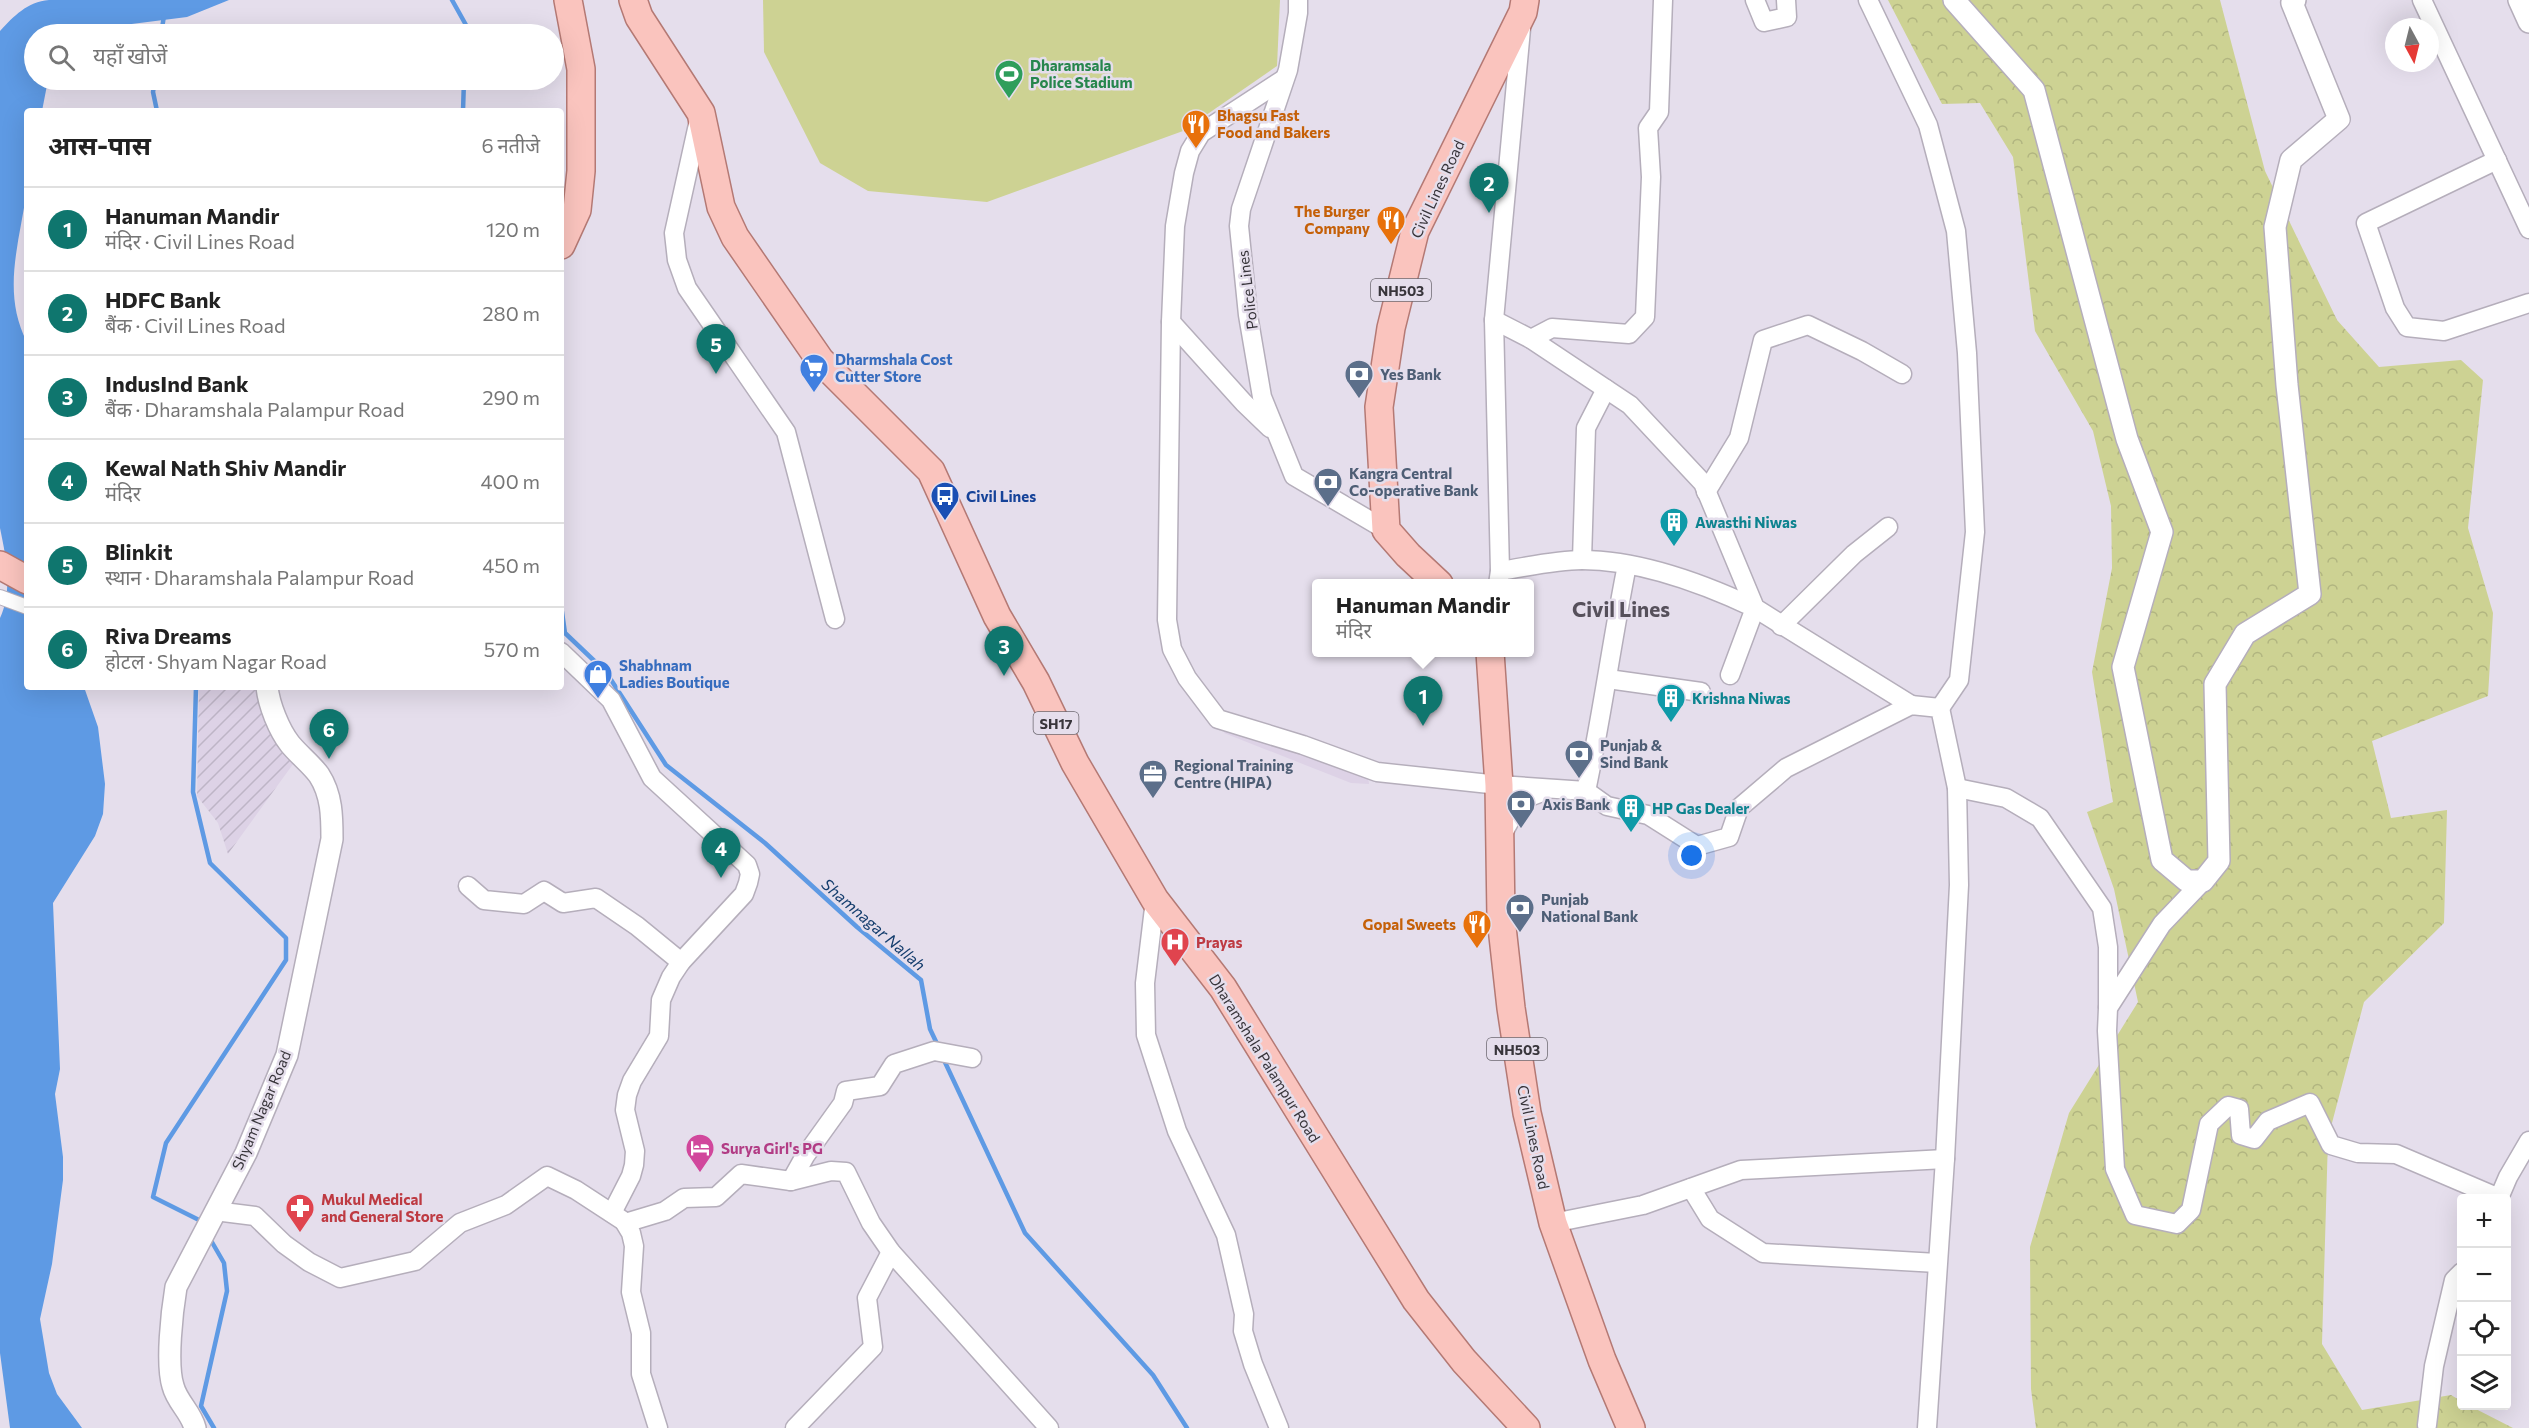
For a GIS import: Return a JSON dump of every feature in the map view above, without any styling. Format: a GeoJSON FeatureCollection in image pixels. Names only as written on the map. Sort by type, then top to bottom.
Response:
{"type":"FeatureCollection","features":[{"type":"Feature","properties":{"kind":"main road"},"geometry":{"type":"LineString","coordinates":[[564,238],[577,210],[581,171],[581,69],[568,0]]}},
{"type":"Feature","properties":{"kind":"main road","name":"Dharamshala Palampur Road"},"geometry":{"type":"LineString","coordinates":[[633,0],[639,17],[701,113],[721,207],[735,237],[820,360],[931,471],[997,616],[1036,681],[1076,763],[1155,900],[1223,988],[1416,1300],[1464,1360],[1526,1428]]}},
{"type":"Feature","properties":{"kind":"main road","name":"Civil Lines Road"},"geometry":{"type":"LineString","coordinates":[[1386,530],[1379,407],[1391,328],[1415,231],[1524,6]]}},
{"type":"Feature","properties":{"kind":"main road"},"geometry":{"type":"LineString","coordinates":[[1386,530],[1434,579]]}},
{"type":"Feature","properties":{"kind":"main road"},"geometry":{"type":"LineString","coordinates":[[0,565],[24,578]]}},
{"type":"Feature","properties":{"kind":"main road","name":"Civil Lines Road"},"geometry":{"type":"LineString","coordinates":[[1490,657],[1499,785],[1501,918],[1510,1008],[1527,1113],[1553,1223],[1602,1360],[1631,1428]]}},
{"type":"Feature","properties":{"kind":"street","name":"Police Lines"},"geometry":{"type":"LineString","coordinates":[[1298,0],[1298,13],[1288,70],[1241,208],[1239,226],[1248,315],[1262,397],[1268,417],[1278,435],[1294,476],[1386,530]]}},
{"type":"Feature","properties":{"kind":"street"},"geometry":{"type":"LineString","coordinates":[[1532,339],[1552,328],[1629,334],[1645,317],[1651,177],[1648,128],[1659,112],[1663,0]]}},
{"type":"Feature","properties":{"kind":"street"},"geometry":{"type":"LineString","coordinates":[[1755,0],[1764,22],[1787,17],[1786,0]]}},
{"type":"Feature","properties":{"kind":"street"},"geometry":{"type":"LineString","coordinates":[[1868,0],[1928,125],[1956,231],[1967,353],[1975,532],[1959,680],[1940,708],[1957,788],[1959,885],[1945,1159],[1927,1428]]}},
{"type":"Feature","properties":{"kind":"street"},"geometry":{"type":"LineString","coordinates":[[1954,0],[2034,90],[2127,439],[2162,532],[2123,667],[2162,860],[2187,881],[2203,881]]}},
{"type":"Feature","properties":{"kind":"street"},"geometry":{"type":"LineString","coordinates":[[2108,1008],[2162,924],[2219,861],[2215,684],[2245,634],[2310,594],[2287,385],[2275,227],[2291,160],[2338,119],[2292,3],[2295,0]]}},
{"type":"Feature","properties":{"kind":"street"},"geometry":{"type":"LineString","coordinates":[[2422,0],[2529,229]]}},
{"type":"Feature","properties":{"kind":"street"},"geometry":{"type":"LineString","coordinates":[[2519,0],[2529,22]]}},
{"type":"Feature","properties":{"kind":"street"},"geometry":{"type":"LineString","coordinates":[[1524,6],[1494,320],[1499,577],[1582,560],[1628,565],[1713,588],[1755,608],[1911,705],[1940,708]]}},
{"type":"Feature","properties":{"kind":"street"},"geometry":{"type":"LineString","coordinates":[[1284,79],[1201,133],[1190,151],[1175,226],[1171,322],[1167,620],[1172,649],[1187,678],[1218,719],[1303,745],[1377,772],[1499,785],[1586,791],[1607,806],[1648,815],[1697,846],[1729,837],[1739,808],[1786,768],[1911,705]]}},
{"type":"Feature","properties":{"kind":"street"},"geometry":{"type":"LineString","coordinates":[[701,113],[674,233],[677,260],[687,288],[786,432],[835,619]]}},
{"type":"Feature","properties":{"kind":"street"},"geometry":{"type":"LineString","coordinates":[[2497,160],[2366,223],[2395,308],[2407,327],[2444,331],[2529,303]]}},
{"type":"Feature","properties":{"kind":"street"},"geometry":{"type":"LineString","coordinates":[[1494,320],[1532,339],[1630,405],[1702,483],[1755,608],[1730,675]]}},
{"type":"Feature","properties":{"kind":"street"},"geometry":{"type":"LineString","coordinates":[[1171,322],[1244,403],[1278,435]]}},
{"type":"Feature","properties":{"kind":"street"},"geometry":{"type":"LineString","coordinates":[[1706,492],[1739,438],[1763,340],[1808,325],[1862,351],[1902,374]]}},
{"type":"Feature","properties":{"kind":"street"},"geometry":{"type":"LineString","coordinates":[[1582,560],[1586,428],[1606,389]]}},
{"type":"Feature","properties":{"kind":"street"},"geometry":{"type":"LineString","coordinates":[[1781,626],[1854,554],[1888,527]]}},
{"type":"Feature","properties":{"kind":"street"},"geometry":{"type":"LineString","coordinates":[[1586,791],[1628,565]]}},
{"type":"Feature","properties":{"kind":"street"},"geometry":{"type":"LineString","coordinates":[[0,597],[24,606]]}},
{"type":"Feature","properties":{"kind":"street"},"geometry":{"type":"LineString","coordinates":[[564,655],[611,700],[652,778],[747,865],[748,883],[744,894],[670,977],[661,1000],[655,1047],[632,1081],[627,1095],[625,1110],[635,1151],[634,1165],[619,1218]]}},
{"type":"Feature","properties":{"kind":"street"},"geometry":{"type":"LineString","coordinates":[[1608,679],[1701,692]]}},
{"type":"Feature","properties":{"kind":"street","name":"Shyam Nagar Road"},"geometry":{"type":"LineString","coordinates":[[195,1428],[172,1385],[172,1310],[176,1287],[246,1153],[287,1055],[332,839],[332,810],[327,792],[319,776],[288,741],[274,714],[268,690]]}},
{"type":"Feature","properties":{"kind":"street"},"geometry":{"type":"LineString","coordinates":[[1957,788],[2006,798],[2040,818],[2102,908],[2108,947],[2107,1031],[2115,1169],[2135,1215],[2177,1224],[2191,1210],[2209,1124],[2228,1106],[2239,1109],[2241,1135],[2254,1139],[2268,1121],[2310,1103],[2331,1145],[2358,1153],[2396,1154],[2490,1194]]}},
{"type":"Feature","properties":{"kind":"street"},"geometry":{"type":"LineString","coordinates":[[1500,840],[1521,800],[1550,789]]}},
{"type":"Feature","properties":{"kind":"street"},"geometry":{"type":"LineString","coordinates":[[468,886],[484,900],[524,904],[544,891],[563,903],[596,898],[637,926],[681,963]]}},
{"type":"Feature","properties":{"kind":"street"},"geometry":{"type":"LineString","coordinates":[[1155,900],[1145,983],[1146,1035],[1177,1131],[1226,1235],[1244,1314],[1243,1332],[1279,1428]]}},
{"type":"Feature","properties":{"kind":"street"},"geometry":{"type":"LineString","coordinates":[[791,1181],[805,1156],[843,1103],[846,1090],[880,1086],[894,1064],[934,1051],[972,1058]]}},
{"type":"Feature","properties":{"kind":"street"},"geometry":{"type":"LineString","coordinates":[[2501,1194],[2529,1141]]}},
{"type":"Feature","properties":{"kind":"street"},"geometry":{"type":"LineString","coordinates":[[1553,1223],[1642,1205],[1741,1170],[1945,1159]]}},
{"type":"Feature","properties":{"kind":"street"},"geometry":{"type":"LineString","coordinates":[[619,1218],[665,1211],[684,1198],[716,1197],[741,1174],[791,1181],[831,1171],[846,1172],[871,1223],[891,1252],[1049,1428]]}},
{"type":"Feature","properties":{"kind":"street"},"geometry":{"type":"LineString","coordinates":[[215,1211],[255,1216],[284,1244],[309,1262],[340,1278],[415,1261],[460,1223],[506,1205],[548,1176],[619,1218],[631,1233],[634,1246],[631,1292],[641,1333],[641,1374],[658,1428]]}},
{"type":"Feature","properties":{"kind":"street"},"geometry":{"type":"LineString","coordinates":[[1691,1188],[1710,1219],[1763,1253],[1937,1263]]}},
{"type":"Feature","properties":{"kind":"street"},"geometry":{"type":"LineString","coordinates":[[795,1428],[873,1347],[867,1298],[891,1252]]}},
{"type":"Feature","properties":{"kind":"street"},"geometry":{"type":"LineString","coordinates":[[2427,1425],[2434,1366],[2454,1280],[2457,1277]]}},
{"type":"Feature","properties":{"kind":"street"},"geometry":{"type":"LineString","coordinates":[[1264,1428],[1268,1400]]}},
{"type":"Feature","properties":{"kind":"shaded area"},"geometry":{"type":"Polygon","coordinates":[[[199,690],[261,690],[272,735],[296,760],[228,854],[218,823],[197,796],[199,690]]]}},
{"type":"Feature","properties":{"kind":"shaded area"},"geometry":{"type":"Polygon","coordinates":[[[1226,725],[1368,775],[1369,784],[1351,783],[1224,733],[1226,725]]]}},
{"type":"Feature","properties":{"kind":"green space","name":"Dharamsala Police Stadium"},"geometry":{"type":"Polygon","coordinates":[[[763,0],[1280,0],[1277,66],[1183,131],[987,202],[868,191],[820,163],[764,52],[763,0]]]}},
{"type":"Feature","properties":{"kind":"green space"},"geometry":{"type":"Polygon","coordinates":[[[1888,0],[2220,0],[2265,171],[2337,320],[2379,367],[2461,360],[2483,380],[2468,528],[2493,613],[2488,696],[2372,741],[2391,818],[2447,810],[2444,923],[2364,1002],[2328,1138],[2322,1344],[2362,1410],[2451,1395],[2457,1399],[2457,1410],[2478,1410],[2513,1428],[2036,1428],[2031,1389],[2030,1247],[2069,1113],[2138,1002],[2114,889],[2087,812],[2113,802],[2092,672],[2112,568],[2111,506],[2093,431],[2035,331],[2013,157],[1980,103],[1942,104],[1888,0]]]}},
{"type":"Feature","properties":{"kind":"water"},"geometry":{"type":"Polygon","coordinates":[[[229,0],[187,17],[132,24],[24,24],[24,90],[46,90],[43,108],[24,108],[24,208],[17,247],[14,285],[15,304],[24,335],[24,690],[85,690],[98,727],[105,784],[103,814],[95,836],[53,903],[60,1069],[55,1094],[63,1157],[63,1180],[52,1264],[40,1319],[49,1373],[57,1394],[82,1428],[10,1428],[0,1353],[0,618],[7,585],[6,562],[0,528],[0,31],[16,15],[41,1],[229,0]]]}},
{"type":"Feature","properties":{"kind":"waterway","name":"Shamnagar Nallah"},"geometry":{"type":"LineString","coordinates":[[452,0],[465,24]]}},
{"type":"Feature","properties":{"kind":"waterway"},"geometry":{"type":"LineString","coordinates":[[163,24],[164,16]]}},
{"type":"Feature","properties":{"kind":"waterway"},"geometry":{"type":"LineString","coordinates":[[153,90],[156,108]]}},
{"type":"Feature","properties":{"kind":"waterway","name":"Shamnagar Nallah"},"geometry":{"type":"LineString","coordinates":[[463,108],[464,90]]}},
{"type":"Feature","properties":{"kind":"waterway","name":"Shamnagar Nallah"},"geometry":{"type":"LineString","coordinates":[[564,626],[565,633],[606,672],[666,765],[765,843],[857,927],[921,980],[930,1029],[939,1048]]}},
{"type":"Feature","properties":{"kind":"waterway"},"geometry":{"type":"LineString","coordinates":[[196,690],[193,792],[210,863],[286,938],[286,960],[166,1143],[153,1197],[199,1220],[202,1225]]}},
{"type":"Feature","properties":{"kind":"waterway","name":"Shamnagar Nallah"},"geometry":{"type":"LineString","coordinates":[[943,1058],[1025,1233],[1153,1375],[1187,1428]]}},
{"type":"Feature","properties":{"kind":"waterway"},"geometry":{"type":"LineString","coordinates":[[209,1237],[224,1263],[227,1291],[201,1406],[214,1428]]}},
{"type":"Feature","properties":{"kind":"place","name":"Dharamsala Police Stadium"},"geometry":{"type":"Point","coordinates":[1009,100]}},
{"type":"Feature","properties":{"kind":"place","name":"Bhagsu Fast Food and Bakers"},"geometry":{"type":"Point","coordinates":[1196,150]}},
{"type":"Feature","properties":{"kind":"place","name":"HDFC Bank"},"geometry":{"type":"Point","coordinates":[1489,213]}},
{"type":"Feature","properties":{"kind":"place","name":"The Burger Company"},"geometry":{"type":"Point","coordinates":[1391,246]}},
{"type":"Feature","properties":{"kind":"place","name":"Blinkit"},"geometry":{"type":"Point","coordinates":[716,374]}},
{"type":"Feature","properties":{"kind":"place","name":"Dharmshala Cost Cutter Store"},"geometry":{"type":"Point","coordinates":[814,394]}},
{"type":"Feature","properties":{"kind":"place","name":"Yes Bank"},"geometry":{"type":"Point","coordinates":[1359,400]}},
{"type":"Feature","properties":{"kind":"place","name":"Kangra Central Co-operative Bank"},"geometry":{"type":"Point","coordinates":[1328,508]}},
{"type":"Feature","properties":{"kind":"place","name":"Civil Lines"},"geometry":{"type":"Point","coordinates":[945,522]}},
{"type":"Feature","properties":{"kind":"place","name":"Awasthi Niwas"},"geometry":{"type":"Point","coordinates":[1674,548]}},
{"type":"Feature","properties":{"kind":"place","name":"IndusInd Bank"},"geometry":{"type":"Point","coordinates":[1004,676]}},
{"type":"Feature","properties":{"kind":"place","name":"Shabhnam Ladies Boutique"},"geometry":{"type":"Point","coordinates":[598,700]}},
{"type":"Feature","properties":{"kind":"place","name":"Krishna Niwas"},"geometry":{"type":"Point","coordinates":[1671,724]}},
{"type":"Feature","properties":{"kind":"place","name":"Hanuman Mandir"},"geometry":{"type":"Point","coordinates":[1423,726]}},
{"type":"Feature","properties":{"kind":"place","name":"Riva Dreams"},"geometry":{"type":"Point","coordinates":[329,759]}},
{"type":"Feature","properties":{"kind":"place","name":"Punjab & Sind Bank"},"geometry":{"type":"Point","coordinates":[1579,780]}},
{"type":"Feature","properties":{"kind":"place","name":"Regional Training Centre (HIPA)"},"geometry":{"type":"Point","coordinates":[1153,800]}},
{"type":"Feature","properties":{"kind":"place","name":"Axis Bank"},"geometry":{"type":"Point","coordinates":[1521,830]}},
{"type":"Feature","properties":{"kind":"place","name":"HP Gas Dealer"},"geometry":{"type":"Point","coordinates":[1631,834]}},
{"type":"Feature","properties":{"kind":"place","name":"Kewal Nath Shiv Mandir"},"geometry":{"type":"Point","coordinates":[721,878]}},
{"type":"Feature","properties":{"kind":"place","name":"Punjab National Bank"},"geometry":{"type":"Point","coordinates":[1520,934]}},
{"type":"Feature","properties":{"kind":"place","name":"Gopal Sweets"},"geometry":{"type":"Point","coordinates":[1477,950]}},
{"type":"Feature","properties":{"kind":"place","name":"Prayas"},"geometry":{"type":"Point","coordinates":[1175,968]}},
{"type":"Feature","properties":{"kind":"place","name":"Surya Girl's PG"},"geometry":{"type":"Point","coordinates":[700,1174]}},
{"type":"Feature","properties":{"kind":"place","name":"Mukul Medical and General Store"},"geometry":{"type":"Point","coordinates":[300,1234]}},
{"type":"Feature","properties":{"kind":"district","name":"Civil Lines"},"geometry":{"type":"Point","coordinates":[1621,608]}}]}
